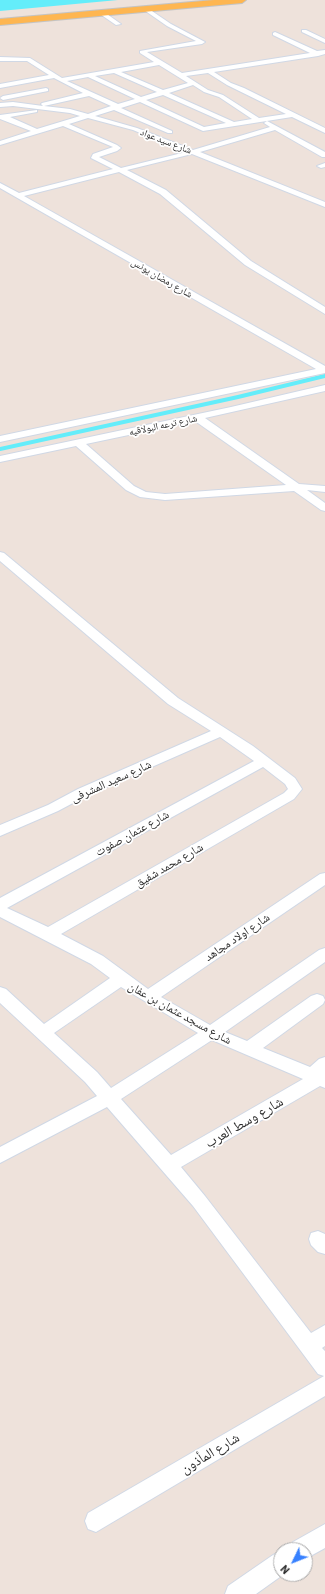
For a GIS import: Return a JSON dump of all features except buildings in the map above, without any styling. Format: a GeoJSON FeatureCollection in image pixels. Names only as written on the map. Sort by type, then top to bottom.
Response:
{"type":"FeatureCollection","features":[{"type":"Feature","properties":{"kind":"main road"},"geometry":{"type":"LineString","coordinates":[[0,19],[204,0]]}},
{"type":"Feature","properties":{"kind":"main road"},"geometry":{"type":"LineString","coordinates":[[0,22],[242,0]]}},
{"type":"Feature","properties":{"kind":"street"},"geometry":{"type":"LineString","coordinates":[[146,9],[169,25],[202,40],[198,43],[142,51],[206,91],[221,96],[259,120],[325,155]]}},
{"type":"Feature","properties":{"kind":"street"},"geometry":{"type":"LineString","coordinates":[[102,13],[118,24]]}},
{"type":"Feature","properties":{"kind":"street"},"geometry":{"type":"LineString","coordinates":[[304,31],[325,41]]}},
{"type":"Feature","properties":{"kind":"street"},"geometry":{"type":"LineString","coordinates":[[275,34],[318,54]]}},
{"type":"Feature","properties":{"kind":"street"},"geometry":{"type":"LineString","coordinates":[[183,76],[325,52]]}},
{"type":"Feature","properties":{"kind":"street"},"geometry":{"type":"LineString","coordinates":[[0,59],[28,58],[58,78],[117,108],[170,132]]}},
{"type":"Feature","properties":{"kind":"street"},"geometry":{"type":"LineString","coordinates":[[0,86],[28,81],[88,75],[160,63]]}},
{"type":"Feature","properties":{"kind":"street"},"geometry":{"type":"LineString","coordinates":[[115,70],[233,124]]}},
{"type":"Feature","properties":{"kind":"street"},"geometry":{"type":"LineString","coordinates":[[209,71],[229,84],[242,89],[325,131]]}},
{"type":"Feature","properties":{"kind":"street"},"geometry":{"type":"LineString","coordinates":[[88,75],[201,128],[208,129],[292,114]]}},
{"type":"Feature","properties":{"kind":"street"},"geometry":{"type":"LineString","coordinates":[[5,77],[15,83]]}},
{"type":"Feature","properties":{"kind":"street"},"geometry":{"type":"LineString","coordinates":[[28,81],[64,100]]}},
{"type":"Feature","properties":{"kind":"street"},"geometry":{"type":"LineString","coordinates":[[0,143],[194,83]]}},
{"type":"Feature","properties":{"kind":"street"},"geometry":{"type":"LineString","coordinates":[[0,101],[46,90]]}},
{"type":"Feature","properties":{"kind":"street"},"geometry":{"type":"LineString","coordinates":[[26,94],[36,102]]}},
{"type":"Feature","properties":{"kind":"street"},"geometry":{"type":"LineString","coordinates":[[2,117],[89,94]]}},
{"type":"Feature","properties":{"kind":"street","name":"شارع سيد عواد"},"geometry":{"type":"LineString","coordinates":[[0,101],[11,104],[36,102],[144,132],[325,205]]}},
{"type":"Feature","properties":{"kind":"street"},"geometry":{"type":"LineString","coordinates":[[2,117],[38,132]]}},
{"type":"Feature","properties":{"kind":"street"},"geometry":{"type":"LineString","coordinates":[[64,124],[115,146],[115,150],[95,157],[146,182],[162,192],[248,263],[325,311]]}},
{"type":"Feature","properties":{"kind":"street"},"geometry":{"type":"LineString","coordinates":[[18,195],[122,171],[275,128]]}},
{"type":"Feature","properties":{"kind":"street","name":"شارع رمضان يونس"},"geometry":{"type":"LineString","coordinates":[[0,185],[325,370]]}},
{"type":"Feature","properties":{"kind":"street","name":"شارع ترعه البولاقيه"},"geometry":{"type":"LineString","coordinates":[[0,439],[325,370]]}},
{"type":"Feature","properties":{"kind":"street","name":"شارع ترعه البولاقيه"},"geometry":{"type":"LineString","coordinates":[[0,459],[79,443],[325,388]]}},
{"type":"Feature","properties":{"kind":"street"},"geometry":{"type":"LineString","coordinates":[[197,417],[325,508]]}},
{"type":"Feature","properties":{"kind":"street"},"geometry":{"type":"LineString","coordinates":[[79,443],[130,488],[144,496],[165,497],[296,488],[325,489]]}},
{"type":"Feature","properties":{"kind":"street"},"geometry":{"type":"LineString","coordinates":[[0,555],[173,701],[264,761]]}},
{"type":"Feature","properties":{"kind":"street","name":"شارع سعيد المشرفى"},"geometry":{"type":"LineString","coordinates":[[0,831],[53,808],[83,792],[222,732]]}},
{"type":"Feature","properties":{"kind":"street","name":"شارع محمد شفيق"},"geometry":{"type":"LineString","coordinates":[[48,934],[289,796],[295,789],[294,785],[264,761]]}},
{"type":"Feature","properties":{"kind":"street","name":"شارع عثمان صفوت"},"geometry":{"type":"LineString","coordinates":[[0,905],[264,761]]}},
{"type":"Feature","properties":{"kind":"street","name":"شارع اولاد مجاهد"},"geometry":{"type":"LineString","coordinates":[[149,996],[325,878]]}},
{"type":"Feature","properties":{"kind":"street","name":"شارع مسجد عثمان بن عفان"},"geometry":{"type":"LineString","coordinates":[[0,911],[48,934],[96,960],[134,989],[149,996],[211,1033],[249,1050],[320,1074]]}},
{"type":"Feature","properties":{"kind":"street"},"geometry":{"type":"LineString","coordinates":[[0,1156],[110,1098],[211,1033],[325,954]]}},
{"type":"Feature","properties":{"kind":"street"},"geometry":{"type":"LineString","coordinates":[[44,1032],[121,979]]}},
{"type":"Feature","properties":{"kind":"street"},"geometry":{"type":"LineString","coordinates":[[0,993],[91,1077],[169,1165],[199,1201],[325,1367]]}},
{"type":"Feature","properties":{"kind":"street"},"geometry":{"type":"LineString","coordinates":[[249,1050],[317,1000]]}},
{"type":"Feature","properties":{"kind":"street","name":"شارع وسط العرب"},"geometry":{"type":"LineString","coordinates":[[169,1165],[320,1074]]}},
{"type":"Feature","properties":{"kind":"street"},"geometry":{"type":"LineString","coordinates":[[309,1346],[325,1334]]}},
{"type":"Feature","properties":{"kind":"street","name":"شارع المأذون"},"geometry":{"type":"LineString","coordinates":[[96,1522],[325,1385]]}},
{"type":"Feature","properties":{"kind":"street"},"geometry":{"type":"LineString","coordinates":[[313,1542],[325,1535]]}},
{"type":"Feature","properties":{"kind":"street"},"geometry":{"type":"LineString","coordinates":[[236,1594],[273,1569]]}},
{"type":"Feature","properties":{"kind":"water"},"geometry":{"type":"Polygon","coordinates":[[[0,0],[118,0],[0,11],[0,0]]]}},
{"type":"Feature","properties":{"kind":"waterway"},"geometry":{"type":"LineString","coordinates":[[0,449],[238,397],[325,376]]}}]}
